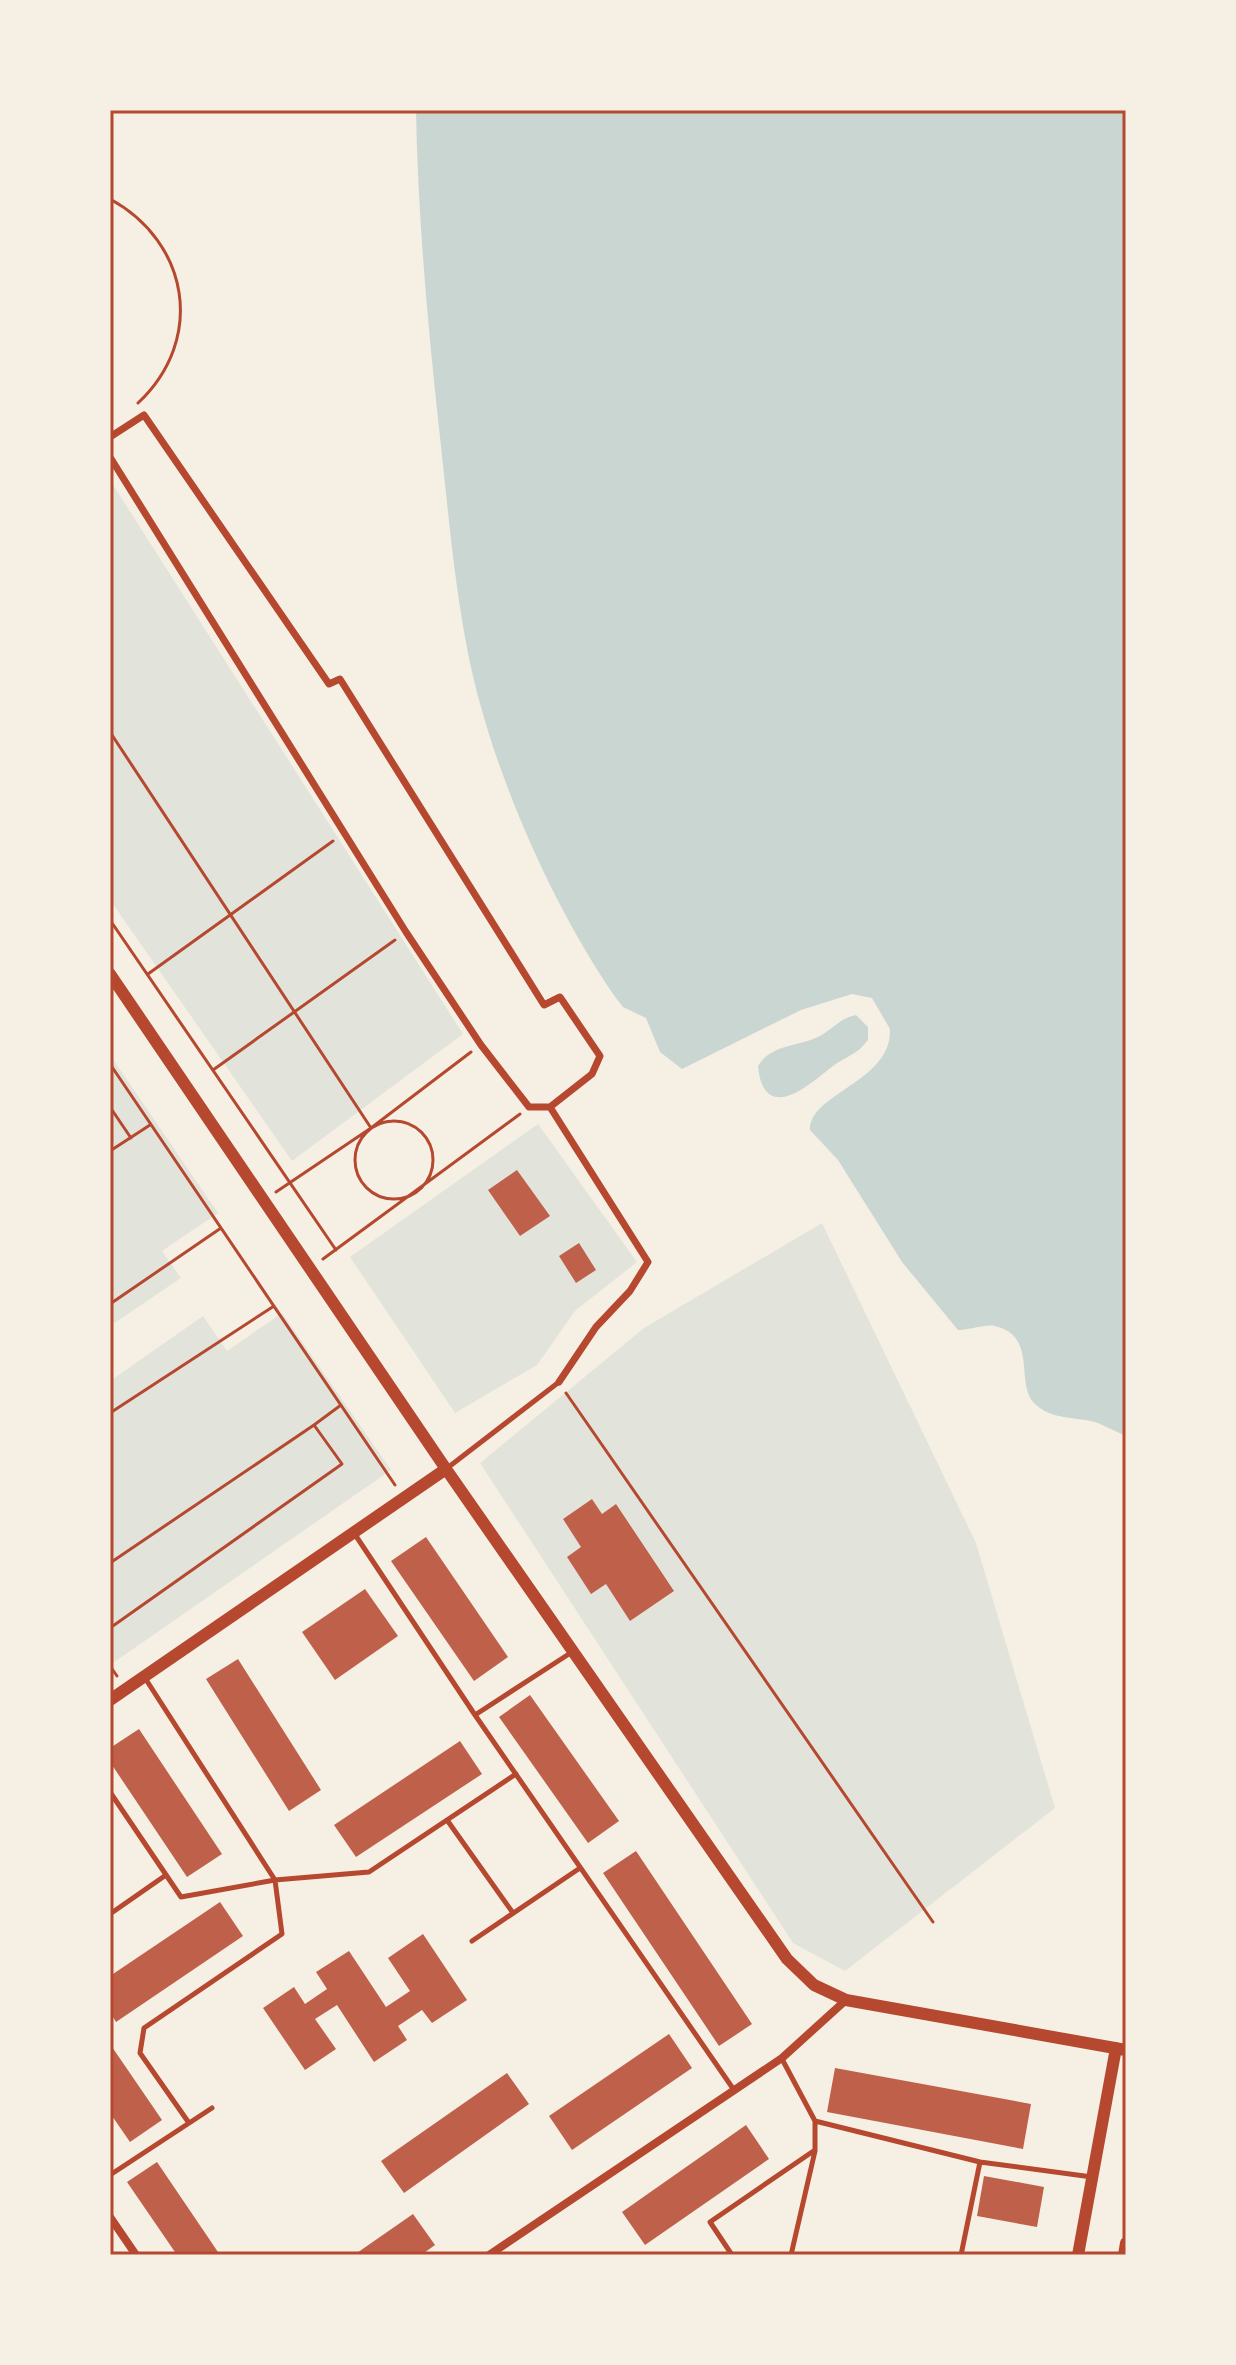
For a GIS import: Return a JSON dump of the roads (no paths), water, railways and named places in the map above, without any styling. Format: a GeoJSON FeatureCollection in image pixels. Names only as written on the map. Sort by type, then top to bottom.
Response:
{"type":"FeatureCollection","features":[{"type":"Feature","properties":{"kind":"street"},"geometry":{"type":"LineString","coordinates":[[110,437],[144,415],[329,684],[340,679],[544,1005],[560,997],[600,1056],[592,1074],[550,1107],[529,1107],[481,1045],[406,932],[346,831],[110,457]]}},
{"type":"Feature","properties":{"kind":"street"},"geometry":{"type":"LineString","coordinates":[[110,975],[446,1469],[779,1949],[814,1985],[846,2000],[1121,2049],[1078,2255]]}},
{"type":"Feature","properties":{"kind":"street"},"geometry":{"type":"LineString","coordinates":[[550,1107],[648,1262],[630,1291],[596,1327],[559,1382]]}},
{"type":"Feature","properties":{"kind":"street"},"geometry":{"type":"LineString","coordinates":[[110,1700],[446,1469]]}},
{"type":"Feature","properties":{"kind":"street"},"geometry":{"type":"LineString","coordinates":[[489,2255],[782,2058],[846,2000]]}},
{"type":"Feature","properties":{"kind":"street"},"geometry":{"type":"LineString","coordinates":[[110,2217],[136,2255]]}},
{"type":"Feature","properties":{"kind":"street"},"geometry":{"type":"LineString","coordinates":[[1124,2255],[1126,2243]]}},
{"type":"Feature","properties":{"kind":"lane"},"geometry":{"type":"LineString","coordinates":[[446,1469],[559,1382]]}},
{"type":"Feature","properties":{"kind":"lane"},"geometry":{"type":"LineString","coordinates":[[354,1533],[475,1715],[734,2090]]}},
{"type":"Feature","properties":{"kind":"lane"},"geometry":{"type":"LineString","coordinates":[[475,1715],[574,1650]]}},
{"type":"Feature","properties":{"kind":"lane"},"geometry":{"type":"LineString","coordinates":[[144,1677],[275,1880],[282,1934],[144,2028],[140,2053],[189,2123]]}},
{"type":"Feature","properties":{"kind":"lane"},"geometry":{"type":"LineString","coordinates":[[110,1792],[181,1897],[275,1880],[369,1872],[516,1774]]}},
{"type":"Feature","properties":{"kind":"lane"},"geometry":{"type":"LineString","coordinates":[[447,1820],[513,1913]]}},
{"type":"Feature","properties":{"kind":"lane"},"geometry":{"type":"LineString","coordinates":[[472,1941],[580,1868]]}},
{"type":"Feature","properties":{"kind":"lane"},"geometry":{"type":"LineString","coordinates":[[110,1914],[166,1875]]}},
{"type":"Feature","properties":{"kind":"lane"},"geometry":{"type":"LineString","coordinates":[[782,2058],[815,2121],[815,2150],[791,2255]]}},
{"type":"Feature","properties":{"kind":"lane"},"geometry":{"type":"LineString","coordinates":[[110,2175],[212,2108]]}},
{"type":"Feature","properties":{"kind":"lane"},"geometry":{"type":"LineString","coordinates":[[815,2121],[980,2162],[1093,2177]]}},
{"type":"Feature","properties":{"kind":"lane"},"geometry":{"type":"LineString","coordinates":[[732,2255],[710,2222],[815,2150]]}},
{"type":"Feature","properties":{"kind":"lane"},"geometry":{"type":"LineString","coordinates":[[961,2255],[980,2162]]}}]}
